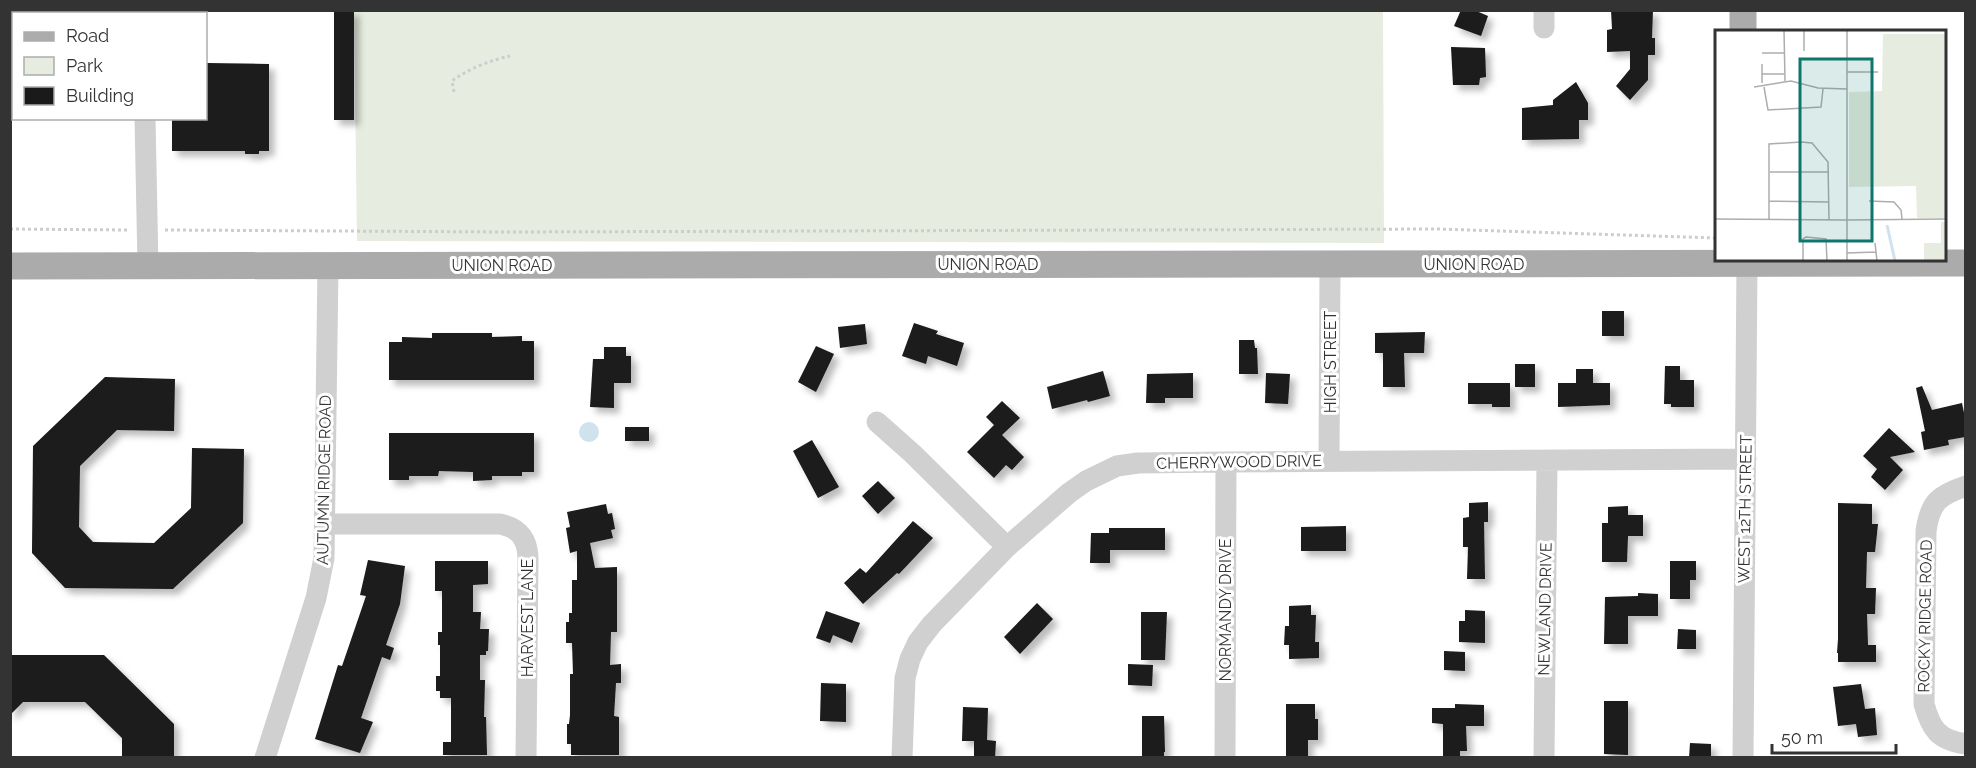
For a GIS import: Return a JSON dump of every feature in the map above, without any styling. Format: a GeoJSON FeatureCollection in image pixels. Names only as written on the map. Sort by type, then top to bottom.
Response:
{"type":"FeatureCollection","features":[{"type":"Feature","properties":{"kind":"main road"},"geometry":{"type":"LineString","coordinates":[[1743,10],[1743,30]]}},
{"type":"Feature","properties":{"kind":"main road","name":"UNION ROAD"},"geometry":{"type":"LineString","coordinates":[[10,266],[1965,263]]}},
{"type":"Feature","properties":{"kind":"street"},"geometry":{"type":"LineString","coordinates":[[146,120],[148,266]]}},
{"type":"Feature","properties":{"kind":"street","name":"WEST 12TH STREET"},"geometry":{"type":"LineString","coordinates":[[1743,758],[1747,262]]}},
{"type":"Feature","properties":{"kind":"street","name":"HIGH STREET"},"geometry":{"type":"LineString","coordinates":[[1329,461],[1330,264]]}},
{"type":"Feature","properties":{"kind":"street","name":"AUTUMN RIDGE ROAD"},"geometry":{"type":"LineString","coordinates":[[266,758],[321,579],[325,524],[328,266]]}},
{"type":"Feature","properties":{"kind":"street"},"geometry":{"type":"LineString","coordinates":[[877,422],[913,454],[1007,547]]}},
{"type":"Feature","properties":{"kind":"street","name":"CHERRYWOOD DRIVE"},"geometry":{"type":"LineString","coordinates":[[902,758],[905,678],[918,642],[932,624],[1007,547],[1069,493],[1093,477],[1118,466],[1138,463],[1226,462],[1746,459]]}},
{"type":"Feature","properties":{"kind":"street","name":"NEWLAND DRIVE"},"geometry":{"type":"LineString","coordinates":[[1544,758],[1547,461]]}},
{"type":"Feature","properties":{"kind":"street","name":"NORMANDY DRIVE"},"geometry":{"type":"LineString","coordinates":[[1225,758],[1226,462]]}},
{"type":"Feature","properties":{"kind":"street","name":"ROCKY RIDGE ROAD"},"geometry":{"type":"LineString","coordinates":[[1965,486],[1945,492],[1929,513],[1926,531],[1924,704],[1930,725],[1949,741],[1965,744]]}},
{"type":"Feature","properties":{"kind":"street","name":"HARVEST LANE"},"geometry":{"type":"LineString","coordinates":[[325,524],[500,524],[517,530],[527,547],[528,557],[526,758]]}},
{"type":"Feature","properties":{"kind":"path"},"geometry":{"type":"LineString","coordinates":[[454,92],[452,81],[461,74],[510,56]]}},
{"type":"Feature","properties":{"kind":"path"},"geometry":{"type":"LineString","coordinates":[[10,230],[534,232],[1438,229],[1715,238]]}},
{"type":"Feature","properties":{"kind":"green space"},"geometry":{"type":"Polygon","coordinates":[[[354,11],[1383,11],[1384,243],[357,241],[354,11]]]}},
{"type":"Feature","properties":{"kind":"water"},"geometry":{"type":"Polygon","coordinates":[[[589,422],[596,425],[599,432],[596,439],[589,442],[582,439],[579,432],[582,425],[589,422]]]}},
{"type":"Feature","properties":{"kind":"building"},"geometry":{"type":"Polygon","coordinates":[[[334,10],[354,10],[354,120],[334,120],[334,10]]]}},
{"type":"Feature","properties":{"kind":"building"},"geometry":{"type":"Polygon","coordinates":[[[1461,10],[1474,10],[1488,16],[1481,36],[1454,26],[1461,10]]]}},
{"type":"Feature","properties":{"kind":"building"},"geometry":{"type":"Polygon","coordinates":[[[1611,10],[1653,10],[1652,38],[1655,38],[1655,55],[1648,55],[1648,80],[1630,100],[1616,86],[1630,69],[1630,51],[1607,52],[1607,30],[1612,29],[1611,10]]]}},
{"type":"Feature","properties":{"kind":"building"},"geometry":{"type":"Polygon","coordinates":[[[1451,47],[1485,48],[1486,77],[1480,78],[1479,85],[1453,85],[1451,47]]]}},
{"type":"Feature","properties":{"kind":"building"},"geometry":{"type":"Polygon","coordinates":[[[207,63],[269,64],[269,151],[245,154],[245,151],[172,151],[172,120],[207,120],[207,63]]]}},
{"type":"Feature","properties":{"kind":"building"},"geometry":{"type":"Polygon","coordinates":[[[1576,82],[1588,103],[1588,120],[1579,120],[1579,139],[1522,140],[1522,108],[1553,105],[1553,100],[1576,82]]]}},
{"type":"Feature","properties":{"kind":"building"},"geometry":{"type":"Polygon","coordinates":[[[1602,311],[1624,311],[1624,336],[1602,336],[1602,311]]]}},
{"type":"Feature","properties":{"kind":"building"},"geometry":{"type":"Polygon","coordinates":[[[914,323],[938,331],[936,334],[964,343],[957,366],[928,356],[926,364],[902,356],[914,323]]]}},
{"type":"Feature","properties":{"kind":"building"},"geometry":{"type":"Polygon","coordinates":[[[865,324],[867,344],[840,348],[838,327],[865,324]]]}},
{"type":"Feature","properties":{"kind":"building"},"geometry":{"type":"Polygon","coordinates":[[[1425,332],[1424,353],[1404,353],[1405,387],[1383,387],[1383,353],[1375,353],[1375,333],[1425,332]]]}},
{"type":"Feature","properties":{"kind":"building"},"geometry":{"type":"Polygon","coordinates":[[[432,333],[492,333],[492,337],[522,336],[522,341],[534,341],[534,380],[389,380],[389,342],[402,342],[402,337],[432,338],[432,333]]]}},
{"type":"Feature","properties":{"kind":"building"},"geometry":{"type":"Polygon","coordinates":[[[1239,340],[1254,340],[1255,348],[1257,348],[1258,374],[1239,374],[1239,340]]]}},
{"type":"Feature","properties":{"kind":"building"},"geometry":{"type":"Polygon","coordinates":[[[816,346],[834,354],[816,392],[798,382],[816,346]]]}},
{"type":"Feature","properties":{"kind":"building"},"geometry":{"type":"Polygon","coordinates":[[[604,347],[626,347],[626,356],[631,356],[631,383],[614,383],[614,408],[590,407],[593,359],[604,359],[604,347]]]}},
{"type":"Feature","properties":{"kind":"building"},"geometry":{"type":"Polygon","coordinates":[[[1515,364],[1535,364],[1535,387],[1515,387],[1515,364]]]}},
{"type":"Feature","properties":{"kind":"building"},"geometry":{"type":"Polygon","coordinates":[[[1665,366],[1680,366],[1680,380],[1694,380],[1694,407],[1671,407],[1671,404],[1664,404],[1665,366]]]}},
{"type":"Feature","properties":{"kind":"building"},"geometry":{"type":"Polygon","coordinates":[[[1576,369],[1593,369],[1593,383],[1610,383],[1610,405],[1558,407],[1558,383],[1576,383],[1576,369]]]}},
{"type":"Feature","properties":{"kind":"building"},"geometry":{"type":"Polygon","coordinates":[[[1103,371],[1110,396],[1052,409],[1047,387],[1103,371]]]}},
{"type":"Feature","properties":{"kind":"building"},"geometry":{"type":"Polygon","coordinates":[[[1193,373],[1193,398],[1165,398],[1165,403],[1146,403],[1147,374],[1193,373]]]}},
{"type":"Feature","properties":{"kind":"building"},"geometry":{"type":"Polygon","coordinates":[[[1266,373],[1290,374],[1288,404],[1265,403],[1266,373]]]}},
{"type":"Feature","properties":{"kind":"building"},"geometry":{"type":"Polygon","coordinates":[[[105,377],[175,379],[174,431],[117,430],[80,466],[79,527],[93,542],[154,543],[191,508],[192,448],[244,449],[243,523],[173,589],[65,588],[32,553],[33,446],[105,377]]]}},
{"type":"Feature","properties":{"kind":"building"},"geometry":{"type":"Polygon","coordinates":[[[1468,383],[1510,383],[1510,407],[1468,404],[1468,383]]]}},
{"type":"Feature","properties":{"kind":"building"},"geometry":{"type":"Polygon","coordinates":[[[1922,386],[1932,410],[1962,403],[1965,437],[1948,440],[1949,445],[1924,450],[1921,432],[1925,431],[1916,388],[1922,386]]]}},
{"type":"Feature","properties":{"kind":"building"},"geometry":{"type":"Polygon","coordinates":[[[1002,401],[1020,418],[1002,435],[1024,457],[1012,470],[1006,465],[994,478],[967,452],[994,425],[986,417],[1002,401]]]}},
{"type":"Feature","properties":{"kind":"building"},"geometry":{"type":"Polygon","coordinates":[[[625,427],[649,427],[649,441],[625,441],[625,427]]]}},
{"type":"Feature","properties":{"kind":"building"},"geometry":{"type":"Polygon","coordinates":[[[1889,428],[1915,452],[1890,457],[1903,470],[1885,490],[1871,477],[1877,469],[1863,456],[1889,428]]]}},
{"type":"Feature","properties":{"kind":"building"},"geometry":{"type":"Polygon","coordinates":[[[389,433],[534,433],[534,472],[522,472],[522,476],[492,476],[492,480],[473,481],[473,472],[439,471],[438,476],[409,476],[409,480],[389,480],[389,433]]]}},
{"type":"Feature","properties":{"kind":"building"},"geometry":{"type":"Polygon","coordinates":[[[812,440],[839,487],[818,498],[793,451],[812,440]]]}},
{"type":"Feature","properties":{"kind":"building"},"geometry":{"type":"Polygon","coordinates":[[[878,481],[895,498],[878,514],[862,496],[878,481]]]}},
{"type":"Feature","properties":{"kind":"building"},"geometry":{"type":"Polygon","coordinates":[[[1488,502],[1488,522],[1484,522],[1485,579],[1467,579],[1468,547],[1463,547],[1463,518],[1469,517],[1469,503],[1488,502]]]}},
{"type":"Feature","properties":{"kind":"building"},"geometry":{"type":"Polygon","coordinates":[[[1838,503],[1872,504],[1872,524],[1878,524],[1875,552],[1867,552],[1866,588],[1876,588],[1875,614],[1867,614],[1868,645],[1876,645],[1876,662],[1838,662],[1838,503]]]}},
{"type":"Feature","properties":{"kind":"building"},"geometry":{"type":"Polygon","coordinates":[[[606,504],[608,514],[612,513],[615,529],[611,530],[613,538],[590,543],[595,568],[617,567],[617,632],[611,632],[610,665],[621,664],[621,683],[616,683],[614,716],[619,717],[619,755],[571,755],[571,744],[567,744],[567,724],[569,724],[570,715],[570,674],[573,674],[572,643],[566,643],[566,622],[569,622],[569,613],[572,613],[572,580],[577,580],[577,551],[570,553],[566,528],[570,527],[567,512],[606,504]]]}},
{"type":"Feature","properties":{"kind":"building"},"geometry":{"type":"Polygon","coordinates":[[[1628,506],[1628,515],[1643,515],[1643,536],[1628,536],[1627,562],[1602,562],[1602,523],[1608,523],[1608,507],[1628,506]]]}},
{"type":"Feature","properties":{"kind":"building"},"geometry":{"type":"Polygon","coordinates":[[[913,521],[933,538],[899,574],[897,573],[863,604],[844,583],[860,568],[866,573],[913,521]]]}},
{"type":"Feature","properties":{"kind":"building"},"geometry":{"type":"Polygon","coordinates":[[[1346,526],[1346,551],[1301,551],[1301,527],[1346,526]]]}},
{"type":"Feature","properties":{"kind":"building"},"geometry":{"type":"Polygon","coordinates":[[[1109,528],[1165,528],[1165,550],[1110,550],[1110,563],[1090,563],[1091,533],[1109,533],[1109,528]]]}},
{"type":"Feature","properties":{"kind":"building"},"geometry":{"type":"Polygon","coordinates":[[[368,560],[405,566],[400,604],[386,645],[394,648],[390,660],[382,657],[361,718],[373,722],[360,753],[315,739],[338,665],[342,666],[366,596],[360,595],[368,560]]]}},
{"type":"Feature","properties":{"kind":"building"},"geometry":{"type":"Polygon","coordinates":[[[435,561],[488,561],[488,584],[473,585],[473,612],[481,612],[480,629],[489,629],[488,651],[486,655],[480,655],[480,680],[485,680],[484,717],[486,717],[487,755],[443,755],[443,742],[451,742],[451,698],[440,698],[440,691],[436,691],[436,676],[440,676],[438,632],[442,632],[442,591],[435,591],[435,561]]]}},
{"type":"Feature","properties":{"kind":"building"},"geometry":{"type":"Polygon","coordinates":[[[1670,561],[1696,561],[1696,580],[1690,580],[1690,599],[1670,599],[1670,561]]]}},
{"type":"Feature","properties":{"kind":"building"},"geometry":{"type":"Polygon","coordinates":[[[1638,593],[1658,594],[1658,616],[1628,616],[1628,644],[1604,644],[1605,597],[1638,596],[1638,593]]]}},
{"type":"Feature","properties":{"kind":"building"},"geometry":{"type":"Polygon","coordinates":[[[1037,603],[1053,619],[1020,654],[1004,637],[1037,603]]]}},
{"type":"Feature","properties":{"kind":"building"},"geometry":{"type":"Polygon","coordinates":[[[1311,605],[1311,615],[1316,615],[1315,642],[1319,642],[1319,658],[1289,659],[1289,645],[1284,645],[1285,626],[1289,626],[1289,606],[1311,605]]]}},
{"type":"Feature","properties":{"kind":"building"},"geometry":{"type":"Polygon","coordinates":[[[1465,610],[1485,611],[1485,643],[1459,642],[1459,621],[1465,621],[1465,610]]]}},
{"type":"Feature","properties":{"kind":"building"},"geometry":{"type":"Polygon","coordinates":[[[826,611],[860,623],[852,643],[833,635],[830,643],[816,638],[826,611]]]}},
{"type":"Feature","properties":{"kind":"building"},"geometry":{"type":"Polygon","coordinates":[[[1141,612],[1167,612],[1165,660],[1141,660],[1141,612]]]}},
{"type":"Feature","properties":{"kind":"building"},"geometry":{"type":"Polygon","coordinates":[[[1678,629],[1696,630],[1696,649],[1677,649],[1678,629]]]}},
{"type":"Feature","properties":{"kind":"building"},"geometry":{"type":"Polygon","coordinates":[[[1444,651],[1465,652],[1465,671],[1444,670],[1444,651]]]}},
{"type":"Feature","properties":{"kind":"building"},"geometry":{"type":"Polygon","coordinates":[[[10,655],[104,655],[174,724],[174,758],[122,758],[122,738],[85,702],[23,702],[10,715],[10,655]]]}},
{"type":"Feature","properties":{"kind":"building"},"geometry":{"type":"Polygon","coordinates":[[[1128,664],[1153,665],[1152,686],[1128,685],[1128,664]]]}},
{"type":"Feature","properties":{"kind":"building"},"geometry":{"type":"Polygon","coordinates":[[[821,683],[846,684],[846,722],[820,721],[821,683]]]}},
{"type":"Feature","properties":{"kind":"building"},"geometry":{"type":"Polygon","coordinates":[[[1861,684],[1865,709],[1875,708],[1877,735],[1858,737],[1856,724],[1838,726],[1833,687],[1861,684]]]}},
{"type":"Feature","properties":{"kind":"building"},"geometry":{"type":"Polygon","coordinates":[[[1604,701],[1628,701],[1628,755],[1604,754],[1604,701]]]}},
{"type":"Feature","properties":{"kind":"building"},"geometry":{"type":"Polygon","coordinates":[[[1286,704],[1315,704],[1318,740],[1308,740],[1308,758],[1286,758],[1286,704]]]}},
{"type":"Feature","properties":{"kind":"building"},"geometry":{"type":"Polygon","coordinates":[[[1455,704],[1484,705],[1484,726],[1466,726],[1467,751],[1460,751],[1460,758],[1443,758],[1443,724],[1432,723],[1432,708],[1455,708],[1455,704]]]}},
{"type":"Feature","properties":{"kind":"building"},"geometry":{"type":"Polygon","coordinates":[[[963,707],[988,708],[987,740],[996,741],[995,758],[974,758],[974,741],[962,741],[963,707]]]}},
{"type":"Feature","properties":{"kind":"building"},"geometry":{"type":"Polygon","coordinates":[[[1142,716],[1164,716],[1164,758],[1142,758],[1142,716]]]}},
{"type":"Feature","properties":{"kind":"building"},"geometry":{"type":"Polygon","coordinates":[[[1690,743],[1711,744],[1711,758],[1689,758],[1690,743]]]}}]}
